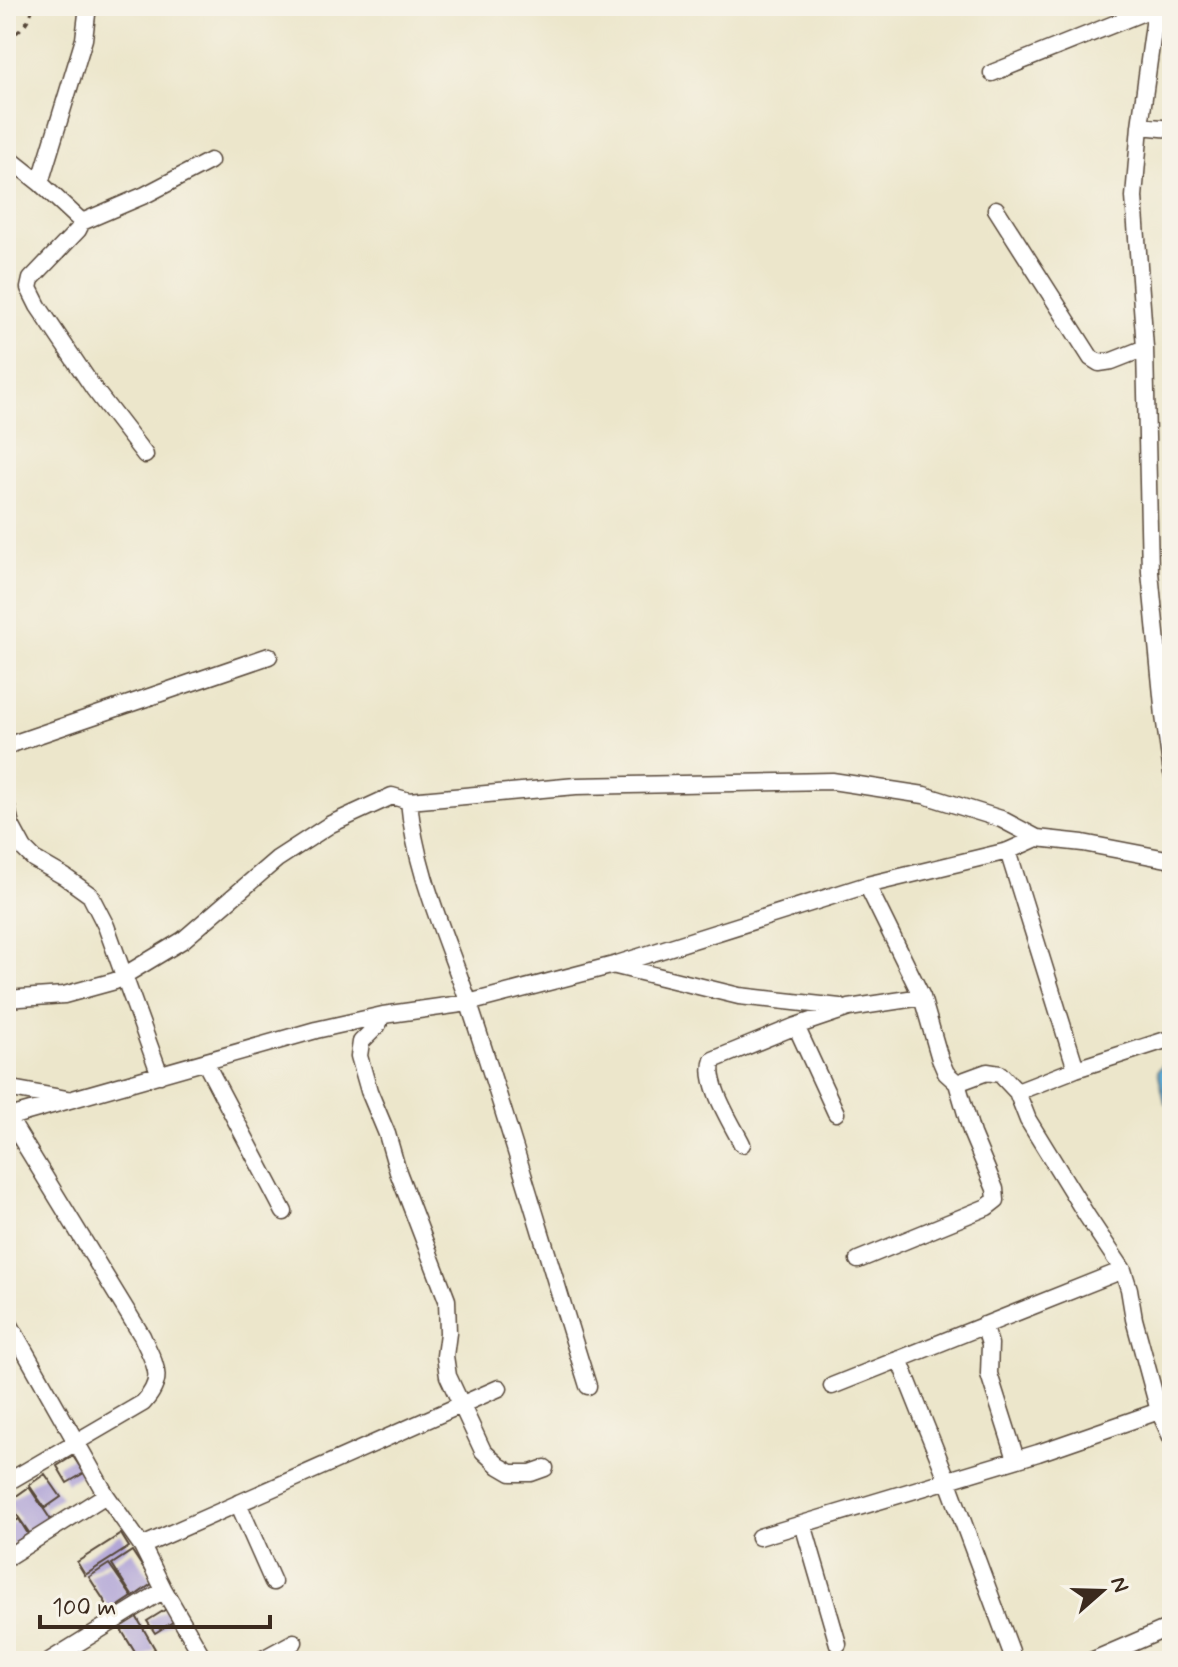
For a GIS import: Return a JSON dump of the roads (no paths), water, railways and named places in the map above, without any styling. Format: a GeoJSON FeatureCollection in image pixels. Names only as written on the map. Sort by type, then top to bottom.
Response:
{"type":"FeatureCollection","features":[{"type":"Feature","properties":{"kind":"street"},"geometry":{"type":"LineString","coordinates":[[40,183],[84,39],[88,6]]}},
{"type":"Feature","properties":{"kind":"street"},"geometry":{"type":"LineString","coordinates":[[1154,13],[1134,197],[1145,348],[1150,572],[1172,773]]}},
{"type":"Feature","properties":{"kind":"street"},"geometry":{"type":"LineString","coordinates":[[992,73],[1154,13],[1172,17]]}},
{"type":"Feature","properties":{"kind":"street"},"geometry":{"type":"LineString","coordinates":[[1140,126],[1172,129]]}},
{"type":"Feature","properties":{"kind":"street"},"geometry":{"type":"LineString","coordinates":[[6,156],[82,222]]}},
{"type":"Feature","properties":{"kind":"street"},"geometry":{"type":"LineString","coordinates":[[145,455],[94,389],[29,288],[36,272],[78,230],[82,222],[145,195],[210,161]]}},
{"type":"Feature","properties":{"kind":"street"},"geometry":{"type":"LineString","coordinates":[[996,209],[1091,358],[1099,363],[1112,361],[1145,348]]}},
{"type":"Feature","properties":{"kind":"street"},"geometry":{"type":"LineString","coordinates":[[6,746],[269,656]]}},
{"type":"Feature","properties":{"kind":"street"},"geometry":{"type":"LineString","coordinates":[[6,999],[64,995],[115,981],[183,940],[277,859],[331,824],[392,796],[409,801],[576,786],[832,781],[924,795],[1001,819],[1037,838],[1083,843],[1172,860]]}},
{"type":"Feature","properties":{"kind":"street"},"geometry":{"type":"LineString","coordinates":[[409,801],[414,844],[424,879],[468,1003],[588,1386]]}},
{"type":"Feature","properties":{"kind":"street"},"geometry":{"type":"LineString","coordinates":[[6,804],[11,825],[24,849],[34,859],[90,895],[106,926],[160,1075]]}},
{"type":"Feature","properties":{"kind":"street"},"geometry":{"type":"LineString","coordinates":[[6,1483],[143,1403],[155,1391],[158,1379],[142,1336],[7,1118],[316,1030],[383,1015],[468,1003],[614,965],[867,885],[1008,851],[1037,838]]}},
{"type":"Feature","properties":{"kind":"street"},"geometry":{"type":"LineString","coordinates":[[1008,851],[1076,1069]]}},
{"type":"Feature","properties":{"kind":"street"},"geometry":{"type":"LineString","coordinates":[[858,1260],[987,1207],[996,1200],[995,1189],[972,1134],[957,1083],[946,1073],[940,1059],[922,997],[867,885]]}},
{"type":"Feature","properties":{"kind":"street"},"geometry":{"type":"LineString","coordinates":[[614,965],[739,996],[849,1008]]}},
{"type":"Feature","properties":{"kind":"street"},"geometry":{"type":"LineString","coordinates":[[742,1144],[712,1081],[709,1069],[713,1060],[849,1008],[922,997]]}},
{"type":"Feature","properties":{"kind":"street"},"geometry":{"type":"LineString","coordinates":[[383,1015],[361,1042],[359,1056],[398,1172],[447,1300],[445,1356],[448,1376],[483,1451],[511,1473],[531,1473],[545,1468]]}},
{"type":"Feature","properties":{"kind":"street"},"geometry":{"type":"LineString","coordinates":[[796,1026],[836,1113]]}},
{"type":"Feature","properties":{"kind":"street"},"geometry":{"type":"LineString","coordinates":[[1017,1092],[1172,1038]]}},
{"type":"Feature","properties":{"kind":"street"},"geometry":{"type":"LineString","coordinates":[[205,1062],[284,1212]]}},
{"type":"Feature","properties":{"kind":"street"},"geometry":{"type":"LineString","coordinates":[[957,1083],[987,1072],[1000,1074],[1017,1092],[1028,1120],[1123,1270],[1159,1411],[1172,1439]]}},
{"type":"Feature","properties":{"kind":"street"},"geometry":{"type":"LineString","coordinates":[[6,1088],[72,1100]]}},
{"type":"Feature","properties":{"kind":"street"},"geometry":{"type":"LineString","coordinates":[[832,1386],[1123,1270]]}},
{"type":"Feature","properties":{"kind":"street"},"geometry":{"type":"LineString","coordinates":[[6,1318],[106,1495],[142,1546],[205,1661]]}},
{"type":"Feature","properties":{"kind":"street"},"geometry":{"type":"LineString","coordinates":[[984,1325],[990,1344],[989,1374],[1016,1459]]}},
{"type":"Feature","properties":{"kind":"street"},"geometry":{"type":"LineString","coordinates":[[899,1359],[1011,1651]]}},
{"type":"Feature","properties":{"kind":"street"},"geometry":{"type":"LineString","coordinates":[[142,1546],[499,1388]]}},
{"type":"Feature","properties":{"kind":"street"},"geometry":{"type":"LineString","coordinates":[[759,1537],[1016,1459],[1159,1411]]}},
{"type":"Feature","properties":{"kind":"street"},"geometry":{"type":"LineString","coordinates":[[6,1558],[106,1495]]}},
{"type":"Feature","properties":{"kind":"street"},"geometry":{"type":"LineString","coordinates":[[238,1503],[273,1582]]}},
{"type":"Feature","properties":{"kind":"street"},"geometry":{"type":"LineString","coordinates":[[803,1524],[838,1644]]}},
{"type":"Feature","properties":{"kind":"street"},"geometry":{"type":"LineString","coordinates":[[49,1661],[164,1590]]}},
{"type":"Feature","properties":{"kind":"street"},"geometry":{"type":"LineString","coordinates":[[1091,1661],[1172,1626]]}},
{"type":"Feature","properties":{"kind":"street"},"geometry":{"type":"LineString","coordinates":[[259,1661],[294,1642]]}},
{"type":"Feature","properties":{"kind":"water"},"geometry":{"type":"Polygon","coordinates":[[[1172,1062],[1170,1106],[1165,1103],[1158,1071],[1162,1065],[1172,1062]]]}}]}
